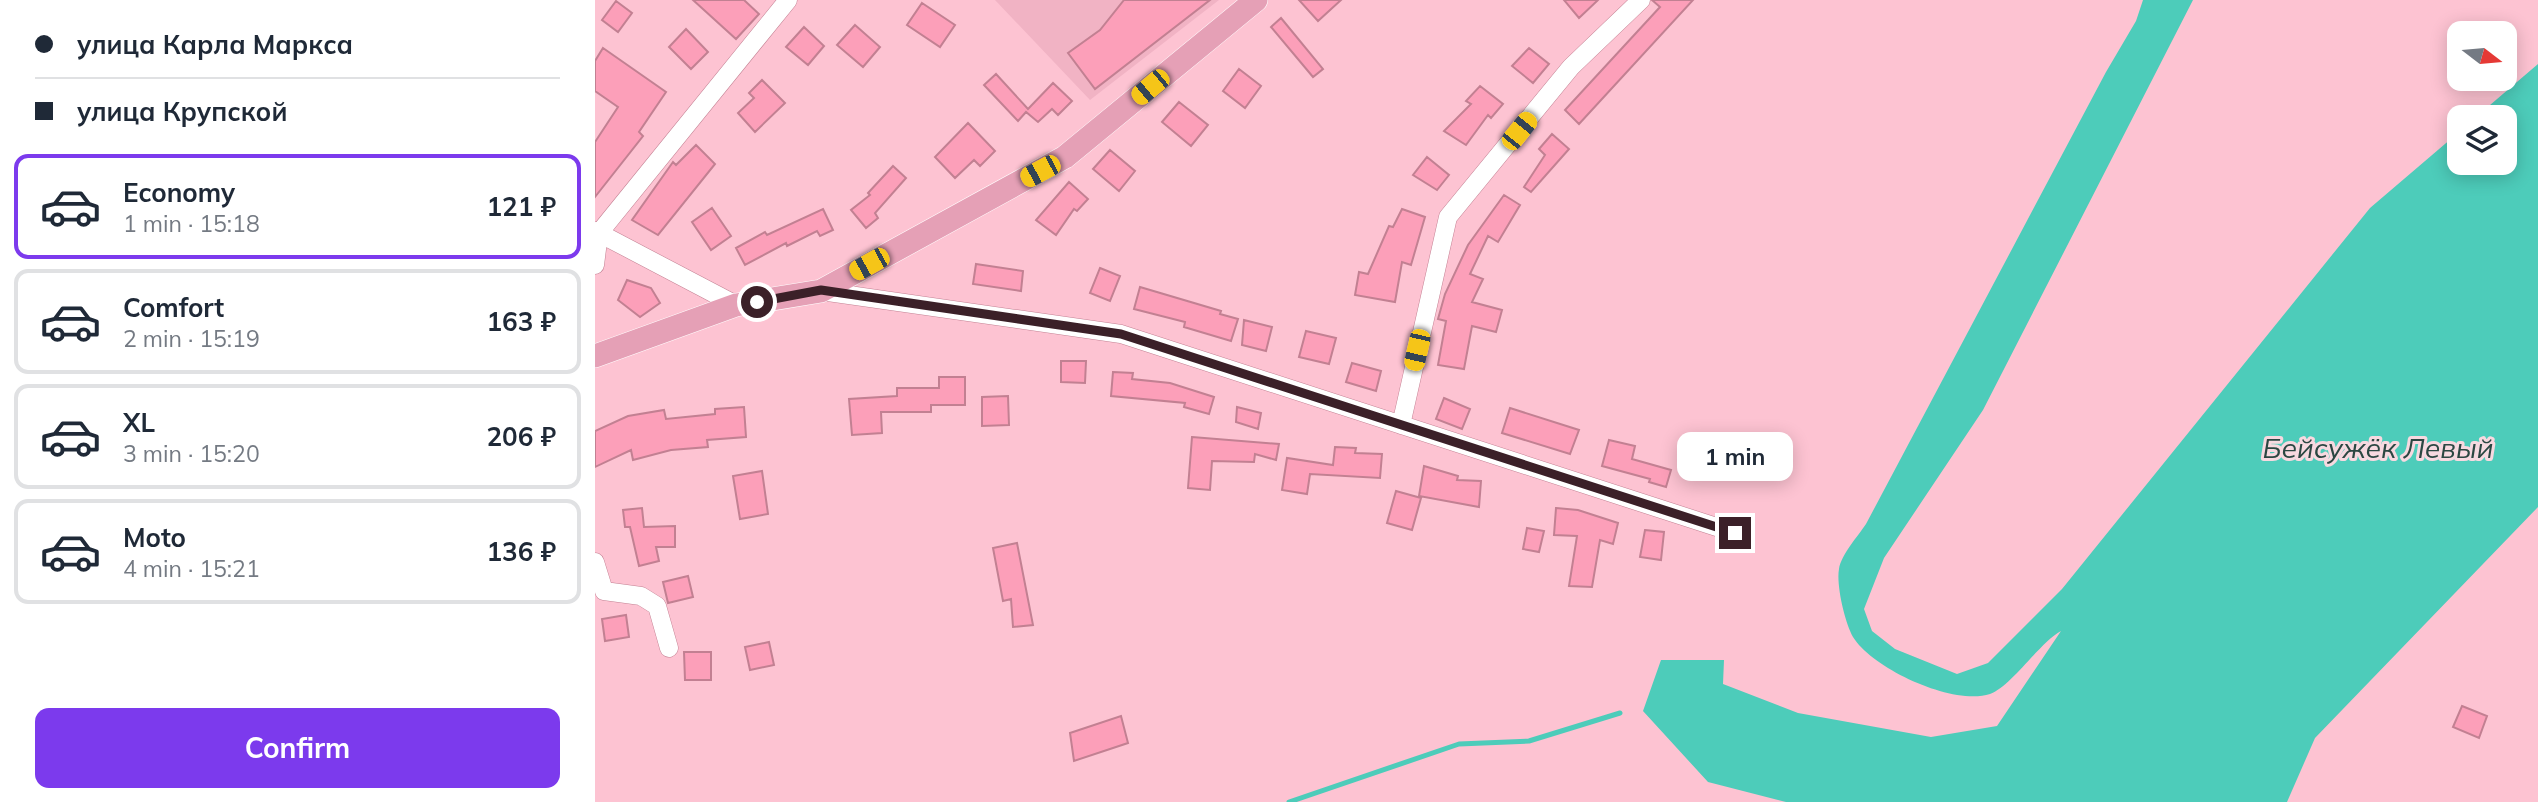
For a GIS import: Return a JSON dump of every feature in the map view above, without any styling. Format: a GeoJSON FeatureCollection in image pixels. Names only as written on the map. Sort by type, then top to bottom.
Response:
{"type":"FeatureCollection","features":[{"type":"Feature","properties":{"kind":"main road"},"geometry":{"type":"LineString","coordinates":[[595,356],[736,305],[821,290],[1065,157],[1256,0]]}},
{"type":"Feature","properties":{"kind":"street"},"geometry":{"type":"LineString","coordinates":[[595,265],[597,232],[788,0]]}},
{"type":"Feature","properties":{"kind":"street"},"geometry":{"type":"LineString","coordinates":[[1401,425],[1448,217],[1571,67],[1641,0]]}},
{"type":"Feature","properties":{"kind":"street"},"geometry":{"type":"LineString","coordinates":[[597,232],[736,305]]}},
{"type":"Feature","properties":{"kind":"street"},"geometry":{"type":"LineString","coordinates":[[821,290],[1121,334],[1735,533]]}},
{"type":"Feature","properties":{"kind":"street"},"geometry":{"type":"LineString","coordinates":[[595,562],[604,591],[641,596],[657,606],[669,648]]}},
{"type":"Feature","properties":{"kind":"shaded area"},"geometry":{"type":"Polygon","coordinates":[[[995,0],[1219,0],[1090,100],[995,0]]]}},
{"type":"Feature","properties":{"kind":"water","name":"Бейсужёк Левый"},"geometry":{"type":"Polygon","coordinates":[[[2143,0],[2193,0],[1983,410],[1884,558],[1864,609],[1872,631],[1895,649],[1957,674],[1988,663],[2062,589],[2370,208],[2447,142],[2447,175],[2517,175],[2517,105],[2490,105],[2506,91],[2517,91],[2517,82],[2538,64],[2538,507],[2315,738],[2287,802],[1786,802],[1708,782],[1643,711],[1661,660],[1724,660],[1723,684],[1798,713],[1931,737],[1997,726],[2061,631],[2044,644],[2007,683],[1990,694],[1956,695],[1936,690],[1895,672],[1863,649],[1853,637],[1842,604],[1839,569],[1846,552],[1866,524],[2106,72],[2136,21],[2143,0]]]}},
{"type":"Feature","properties":{"kind":"building"},"geometry":{"type":"Polygon","coordinates":[[[693,0],[744,0],[759,14],[736,39],[693,0]]]}},
{"type":"Feature","properties":{"kind":"building"},"geometry":{"type":"Polygon","coordinates":[[[1124,0],[1210,0],[1095,89],[1068,53],[1100,30],[1124,0]]]}},
{"type":"Feature","properties":{"kind":"building"},"geometry":{"type":"Polygon","coordinates":[[[1299,0],[1341,0],[1318,21],[1299,0]]]}},
{"type":"Feature","properties":{"kind":"building"},"geometry":{"type":"Polygon","coordinates":[[[1564,0],[1598,0],[1579,18],[1564,0]]]}},
{"type":"Feature","properties":{"kind":"building"},"geometry":{"type":"Polygon","coordinates":[[[1652,0],[1693,0],[1579,124],[1565,110],[1660,7],[1652,0]]]}},
{"type":"Feature","properties":{"kind":"building"},"geometry":{"type":"Polygon","coordinates":[[[616,1],[632,13],[618,32],[602,20],[616,1]]]}},
{"type":"Feature","properties":{"kind":"building"},"geometry":{"type":"Polygon","coordinates":[[[922,3],[955,25],[940,47],[907,25],[922,3]]]}},
{"type":"Feature","properties":{"kind":"building"},"geometry":{"type":"Polygon","coordinates":[[[1281,18],[1323,69],[1313,77],[1271,27],[1281,18]]]}},
{"type":"Feature","properties":{"kind":"building"},"geometry":{"type":"Polygon","coordinates":[[[855,25],[880,47],[863,67],[837,45],[855,25]]]}},
{"type":"Feature","properties":{"kind":"building"},"geometry":{"type":"Polygon","coordinates":[[[804,27],[824,46],[808,65],[786,47],[804,27]]]}},
{"type":"Feature","properties":{"kind":"building"},"geometry":{"type":"Polygon","coordinates":[[[686,29],[708,52],[691,69],[669,47],[686,29]]]}},
{"type":"Feature","properties":{"kind":"building"},"geometry":{"type":"Polygon","coordinates":[[[603,48],[666,92],[639,132],[643,136],[595,197],[595,142],[618,107],[595,91],[595,61],[603,48]]]}},
{"type":"Feature","properties":{"kind":"building"},"geometry":{"type":"Polygon","coordinates":[[[1529,48],[1549,64],[1533,83],[1512,66],[1529,48]]]}},
{"type":"Feature","properties":{"kind":"building"},"geometry":{"type":"Polygon","coordinates":[[[1239,69],[1261,86],[1245,108],[1223,91],[1239,69]]]}},
{"type":"Feature","properties":{"kind":"building"},"geometry":{"type":"Polygon","coordinates":[[[996,74],[1028,109],[1053,83],[1072,101],[1058,115],[1052,109],[1038,122],[1026,112],[1018,121],[984,85],[996,74]]]}},
{"type":"Feature","properties":{"kind":"building"},"geometry":{"type":"Polygon","coordinates":[[[762,80],[785,103],[755,132],[738,113],[754,98],[749,93],[762,80]]]}},
{"type":"Feature","properties":{"kind":"building"},"geometry":{"type":"Polygon","coordinates":[[[1480,86],[1503,104],[1491,118],[1488,115],[1466,145],[1444,131],[1471,104],[1466,101],[1480,86]]]}},
{"type":"Feature","properties":{"kind":"building"},"geometry":{"type":"Polygon","coordinates":[[[1179,102],[1208,125],[1191,146],[1162,122],[1179,102]]]}},
{"type":"Feature","properties":{"kind":"building"},"geometry":{"type":"Polygon","coordinates":[[[968,123],[995,151],[980,166],[974,160],[955,178],[935,157],[968,123]]]}},
{"type":"Feature","properties":{"kind":"building"},"geometry":{"type":"Polygon","coordinates":[[[1552,134],[1569,149],[1531,192],[1524,187],[1545,155],[1539,149],[1552,134]]]}},
{"type":"Feature","properties":{"kind":"building"},"geometry":{"type":"Polygon","coordinates":[[[696,145],[715,164],[658,235],[632,220],[673,162],[676,165],[696,145]]]}},
{"type":"Feature","properties":{"kind":"building"},"geometry":{"type":"Polygon","coordinates":[[[1110,150],[1135,171],[1119,191],[1093,169],[1110,150]]]}},
{"type":"Feature","properties":{"kind":"building"},"geometry":{"type":"Polygon","coordinates":[[[1427,157],[1449,175],[1437,190],[1413,175],[1427,157]]]}},
{"type":"Feature","properties":{"kind":"building"},"geometry":{"type":"Polygon","coordinates":[[[893,166],[906,178],[875,213],[878,218],[866,228],[851,210],[870,195],[868,193],[893,166]]]}},
{"type":"Feature","properties":{"kind":"building"},"geometry":{"type":"Polygon","coordinates":[[[1069,182],[1088,199],[1077,211],[1074,209],[1056,235],[1036,220],[1069,182]]]}},
{"type":"Feature","properties":{"kind":"building"},"geometry":{"type":"Polygon","coordinates":[[[1504,195],[1520,205],[1498,242],[1488,236],[1470,274],[1483,279],[1472,302],[1502,310],[1496,332],[1472,326],[1464,369],[1438,365],[1446,321],[1438,319],[1445,294],[1468,245],[1504,195]]]}},
{"type":"Feature","properties":{"kind":"building"},"geometry":{"type":"Polygon","coordinates":[[[712,208],[731,236],[711,250],[692,222],[712,208]]]}},
{"type":"Feature","properties":{"kind":"building"},"geometry":{"type":"Polygon","coordinates":[[[823,209],[833,230],[820,236],[817,231],[787,246],[786,243],[745,265],[736,248],[765,232],[767,235],[823,209]]]}},
{"type":"Feature","properties":{"kind":"building"},"geometry":{"type":"Polygon","coordinates":[[[1402,209],[1425,217],[1411,265],[1402,262],[1395,302],[1355,295],[1359,272],[1368,274],[1389,226],[1393,227],[1402,209]]]}},
{"type":"Feature","properties":{"kind":"building"},"geometry":{"type":"Polygon","coordinates":[[[976,264],[1023,271],[1021,291],[973,284],[976,264]]]}},
{"type":"Feature","properties":{"kind":"building"},"geometry":{"type":"Polygon","coordinates":[[[1100,268],[1120,276],[1110,301],[1090,293],[1100,268]]]}},
{"type":"Feature","properties":{"kind":"building"},"geometry":{"type":"Polygon","coordinates":[[[627,280],[651,288],[660,303],[640,317],[618,300],[627,280]]]}},
{"type":"Feature","properties":{"kind":"building"},"geometry":{"type":"Polygon","coordinates":[[[1140,287],[1221,311],[1220,314],[1238,319],[1231,341],[1184,327],[1185,322],[1134,309],[1140,287]]]}},
{"type":"Feature","properties":{"kind":"building"},"geometry":{"type":"Polygon","coordinates":[[[1244,320],[1272,327],[1266,351],[1242,345],[1244,320]]]}},
{"type":"Feature","properties":{"kind":"building"},"geometry":{"type":"Polygon","coordinates":[[[1306,331],[1336,338],[1329,364],[1299,357],[1306,331]]]}},
{"type":"Feature","properties":{"kind":"building"},"geometry":{"type":"Polygon","coordinates":[[[1061,361],[1086,361],[1085,383],[1061,382],[1061,361]]]}},
{"type":"Feature","properties":{"kind":"building"},"geometry":{"type":"Polygon","coordinates":[[[1352,363],[1381,371],[1376,391],[1346,382],[1352,363]]]}},
{"type":"Feature","properties":{"kind":"building"},"geometry":{"type":"Polygon","coordinates":[[[1113,372],[1133,373],[1132,379],[1170,383],[1214,397],[1209,414],[1184,407],[1185,403],[1111,396],[1113,372]]]}},
{"type":"Feature","properties":{"kind":"building"},"geometry":{"type":"Polygon","coordinates":[[[939,377],[965,377],[965,405],[931,405],[931,412],[881,412],[882,433],[852,435],[849,399],[897,396],[897,388],[939,388],[939,377]]]}},
{"type":"Feature","properties":{"kind":"building"},"geometry":{"type":"Polygon","coordinates":[[[1008,396],[1009,425],[982,426],[982,397],[1008,396]]]}},
{"type":"Feature","properties":{"kind":"building"},"geometry":{"type":"Polygon","coordinates":[[[1444,398],[1470,409],[1462,429],[1436,419],[1444,398]]]}},
{"type":"Feature","properties":{"kind":"building"},"geometry":{"type":"Polygon","coordinates":[[[744,407],[746,437],[707,440],[708,447],[671,450],[633,460],[631,450],[595,467],[595,431],[628,416],[664,410],[666,419],[715,414],[715,409],[744,407]]]}},
{"type":"Feature","properties":{"kind":"building"},"geometry":{"type":"Polygon","coordinates":[[[1237,407],[1261,413],[1258,429],[1236,422],[1237,407]]]}},
{"type":"Feature","properties":{"kind":"building"},"geometry":{"type":"Polygon","coordinates":[[[1510,408],[1579,430],[1570,454],[1502,433],[1510,408]]]}},
{"type":"Feature","properties":{"kind":"building"},"geometry":{"type":"Polygon","coordinates":[[[1192,437],[1279,444],[1276,460],[1255,454],[1254,462],[1212,461],[1210,490],[1188,488],[1192,437]]]}},
{"type":"Feature","properties":{"kind":"building"},"geometry":{"type":"Polygon","coordinates":[[[1609,440],[1635,446],[1632,459],[1671,470],[1666,487],[1649,482],[1650,479],[1602,466],[1609,440]]]}},
{"type":"Feature","properties":{"kind":"building"},"geometry":{"type":"Polygon","coordinates":[[[1335,447],[1356,448],[1355,453],[1382,454],[1380,478],[1310,474],[1307,494],[1282,490],[1287,458],[1333,465],[1335,447]]]}},
{"type":"Feature","properties":{"kind":"building"},"geometry":{"type":"Polygon","coordinates":[[[1424,466],[1458,476],[1457,480],[1481,481],[1479,507],[1419,496],[1424,466]]]}},
{"type":"Feature","properties":{"kind":"building"},"geometry":{"type":"Polygon","coordinates":[[[762,471],[768,514],[740,519],[733,476],[762,471]]]}},
{"type":"Feature","properties":{"kind":"building"},"geometry":{"type":"Polygon","coordinates":[[[1396,491],[1421,498],[1412,530],[1387,523],[1396,491]]]}},
{"type":"Feature","properties":{"kind":"building"},"geometry":{"type":"Polygon","coordinates":[[[642,508],[644,527],[675,526],[675,547],[656,547],[659,561],[639,566],[630,527],[625,527],[623,510],[642,508]]]}},
{"type":"Feature","properties":{"kind":"building"},"geometry":{"type":"Polygon","coordinates":[[[1556,508],[1578,510],[1618,523],[1613,544],[1600,540],[1592,587],[1569,586],[1577,536],[1554,535],[1556,508]]]}},
{"type":"Feature","properties":{"kind":"building"},"geometry":{"type":"Polygon","coordinates":[[[1527,528],[1544,531],[1539,552],[1523,549],[1527,528]]]}},
{"type":"Feature","properties":{"kind":"building"},"geometry":{"type":"Polygon","coordinates":[[[1645,530],[1664,532],[1661,560],[1640,557],[1645,530]]]}},
{"type":"Feature","properties":{"kind":"building"},"geometry":{"type":"Polygon","coordinates":[[[1017,543],[1033,625],[1013,627],[1011,599],[1003,601],[993,548],[1017,543]]]}},
{"type":"Feature","properties":{"kind":"building"},"geometry":{"type":"Polygon","coordinates":[[[688,576],[693,597],[668,603],[663,582],[688,576]]]}},
{"type":"Feature","properties":{"kind":"building"},"geometry":{"type":"Polygon","coordinates":[[[626,615],[629,637],[605,641],[602,619],[626,615]]]}},
{"type":"Feature","properties":{"kind":"building"},"geometry":{"type":"Polygon","coordinates":[[[769,642],[774,665],[750,670],[745,647],[769,642]]]}},
{"type":"Feature","properties":{"kind":"building"},"geometry":{"type":"Polygon","coordinates":[[[684,652],[711,652],[711,680],[685,680],[684,652]]]}},
{"type":"Feature","properties":{"kind":"building"},"geometry":{"type":"Polygon","coordinates":[[[2462,706],[2487,716],[2479,738],[2453,727],[2462,706]]]}},
{"type":"Feature","properties":{"kind":"building"},"geometry":{"type":"Polygon","coordinates":[[[1121,716],[1128,743],[1074,761],[1070,733],[1121,716]]]}},
{"type":"Feature","properties":{"kind":"waterway"},"geometry":{"type":"LineString","coordinates":[[1289,802],[1459,744],[1529,741],[1620,713]]}},
{"type":"Feature","properties":{"kind":"route"},"geometry":{"type":"LineString","coordinates":[[757,302],[821,290],[1121,334],[1735,533]]}}]}
